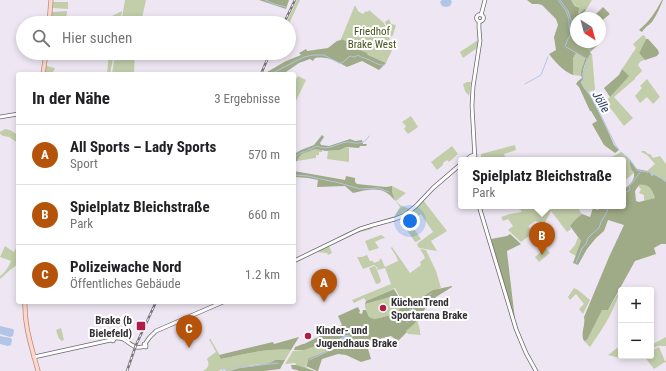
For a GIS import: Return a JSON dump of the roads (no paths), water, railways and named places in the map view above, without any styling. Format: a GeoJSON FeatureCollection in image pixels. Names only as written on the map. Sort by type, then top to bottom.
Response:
{"type":"FeatureCollection","features":[{"type":"Feature","properties":{"kind":"main road"},"geometry":{"type":"LineString","coordinates":[[50,16],[51,0]]}},
{"type":"Feature","properties":{"kind":"main road"},"geometry":{"type":"LineString","coordinates":[[470,157],[474,155],[472,106],[480,41],[478,28],[479,22],[477,18],[481,15],[485,0]]}},
{"type":"Feature","properties":{"kind":"main road"},"geometry":{"type":"LineString","coordinates":[[43,72],[45,60]]}},
{"type":"Feature","properties":{"kind":"main road"},"geometry":{"type":"LineString","coordinates":[[0,117],[16,114]]}},
{"type":"Feature","properties":{"kind":"main road"},"geometry":{"type":"LineString","coordinates":[[296,260],[360,229],[405,215],[458,167]]}},
{"type":"Feature","properties":{"kind":"main road"},"geometry":{"type":"LineString","coordinates":[[480,209],[516,329],[526,353],[536,371]]}},
{"type":"Feature","properties":{"kind":"main road"},"geometry":{"type":"LineString","coordinates":[[25,304],[26,324],[38,371]]}},
{"type":"Feature","properties":{"kind":"main road"},"geometry":{"type":"LineString","coordinates":[[34,357],[111,340],[113,336],[115,338],[122,338],[137,347],[145,345],[157,330],[218,304]]}},
{"type":"Feature","properties":{"kind":"water"},"geometry":{"type":"Polygon","coordinates":[[[442,0],[451,0],[452,2],[450,6],[446,7],[442,6],[440,2],[442,0]]]}},
{"type":"Feature","properties":{"kind":"water"},"geometry":{"type":"Polygon","coordinates":[[[0,326],[13,329],[13,336],[10,337],[0,334],[0,326]]]}},
{"type":"Feature","properties":{"kind":"water"},"geometry":{"type":"Polygon","coordinates":[[[346,335],[349,335],[350,338],[343,345],[338,340],[346,335]]]}},
{"type":"Feature","properties":{"kind":"water"},"geometry":{"type":"Polygon","coordinates":[[[0,336],[11,338],[11,345],[8,346],[0,344],[0,336]]]}},
{"type":"Feature","properties":{"kind":"waterway"},"geometry":{"type":"LineString","coordinates":[[265,0],[286,7]]}},
{"type":"Feature","properties":{"kind":"waterway","name":"Jölle"},"geometry":{"type":"LineString","coordinates":[[558,0],[566,11],[569,19],[571,34],[565,46]]}},
{"type":"Feature","properties":{"kind":"waterway","name":"Jölle"},"geometry":{"type":"LineString","coordinates":[[560,0],[568,11],[570,17]]}},
{"type":"Feature","properties":{"kind":"waterway","name":"Jölle"},"geometry":{"type":"LineString","coordinates":[[566,47],[587,59],[583,75],[584,79],[581,82],[589,93],[619,150]]}},
{"type":"Feature","properties":{"kind":"waterway"},"geometry":{"type":"LineString","coordinates":[[588,48],[591,51]]}},
{"type":"Feature","properties":{"kind":"waterway"},"geometry":{"type":"LineString","coordinates":[[275,72],[304,57],[313,55],[324,55],[339,63],[342,63],[350,56],[355,57],[358,55],[378,64],[385,65]]}},
{"type":"Feature","properties":{"kind":"waterway"},"geometry":{"type":"LineString","coordinates":[[525,84],[541,75],[548,57]]}},
{"type":"Feature","properties":{"kind":"waterway"},"geometry":{"type":"LineString","coordinates":[[296,156],[302,152],[317,146],[325,148],[345,142],[360,143],[365,141],[369,136]]}},
{"type":"Feature","properties":{"kind":"waterway","name":"Jölle"},"geometry":{"type":"LineString","coordinates":[[621,152],[631,161],[637,170],[648,171],[652,176],[654,174],[666,182]]}},
{"type":"Feature","properties":{"kind":"waterway"},"geometry":{"type":"LineString","coordinates":[[630,189],[629,187],[641,171]]}},
{"type":"Feature","properties":{"kind":"waterway"},"geometry":{"type":"LineString","coordinates":[[296,175],[336,182],[360,189],[378,188],[389,192]]}},
{"type":"Feature","properties":{"kind":"waterway"},"geometry":{"type":"LineString","coordinates":[[626,192],[630,190]]}},
{"type":"Feature","properties":{"kind":"waterway"},"geometry":{"type":"LineString","coordinates":[[576,263],[582,248],[586,244],[588,238],[599,228],[608,209]]}},
{"type":"Feature","properties":{"kind":"waterway"},"geometry":{"type":"LineString","coordinates":[[399,318],[431,294]]}},
{"type":"Feature","properties":{"kind":"waterway"},"geometry":{"type":"LineString","coordinates":[[410,310],[417,313]]}},
{"type":"Feature","properties":{"kind":"waterway"},"geometry":{"type":"LineString","coordinates":[[401,316],[408,323]]}},
{"type":"Feature","properties":{"kind":"waterway"},"geometry":{"type":"LineString","coordinates":[[349,338],[359,333]]}},
{"type":"Feature","properties":{"kind":"waterway"},"geometry":{"type":"LineString","coordinates":[[309,360],[342,345]]}},
{"type":"Feature","properties":{"kind":"waterway"},"geometry":{"type":"LineString","coordinates":[[237,368],[278,363]]}},
{"type":"Feature","properties":{"kind":"waterway"},"geometry":{"type":"LineString","coordinates":[[226,369],[234,368]]}},
{"type":"Feature","properties":{"kind":"railway"},"geometry":{"type":"LineString","coordinates":[[287,16],[295,0]]}},
{"type":"Feature","properties":{"kind":"railway"},"geometry":{"type":"LineString","coordinates":[[262,72],[267,60]]}},
{"type":"Feature","properties":{"kind":"railway"},"geometry":{"type":"LineString","coordinates":[[127,371],[136,345],[155,304]]}},
{"type":"Feature","properties":{"kind":"place","name":"Spielplatz Bleichstraße"},"geometry":{"type":"Point","coordinates":[542,255]}},
{"type":"Feature","properties":{"kind":"place","name":"All Sports – Lady Sports"},"geometry":{"type":"Point","coordinates":[324,302]}},
{"type":"Feature","properties":{"kind":"place","name":"KüchenTrend Sportarena Brake"},"geometry":{"type":"Point","coordinates":[383,308]}},
{"type":"Feature","properties":{"kind":"place","name":"Brake (b Bielefeld)"},"geometry":{"type":"Point","coordinates":[141,326]}},
{"type":"Feature","properties":{"kind":"place","name":"Kinder- und Jugendhaus Brake"},"geometry":{"type":"Point","coordinates":[308,336]}},
{"type":"Feature","properties":{"kind":"place","name":"Polizeiwache Nord"},"geometry":{"type":"Point","coordinates":[189,348]}},
{"type":"Feature","properties":{"kind":"park label","name":"Friedhof Brake West"},"geometry":{"type":"Point","coordinates":[372,37]}}]}
